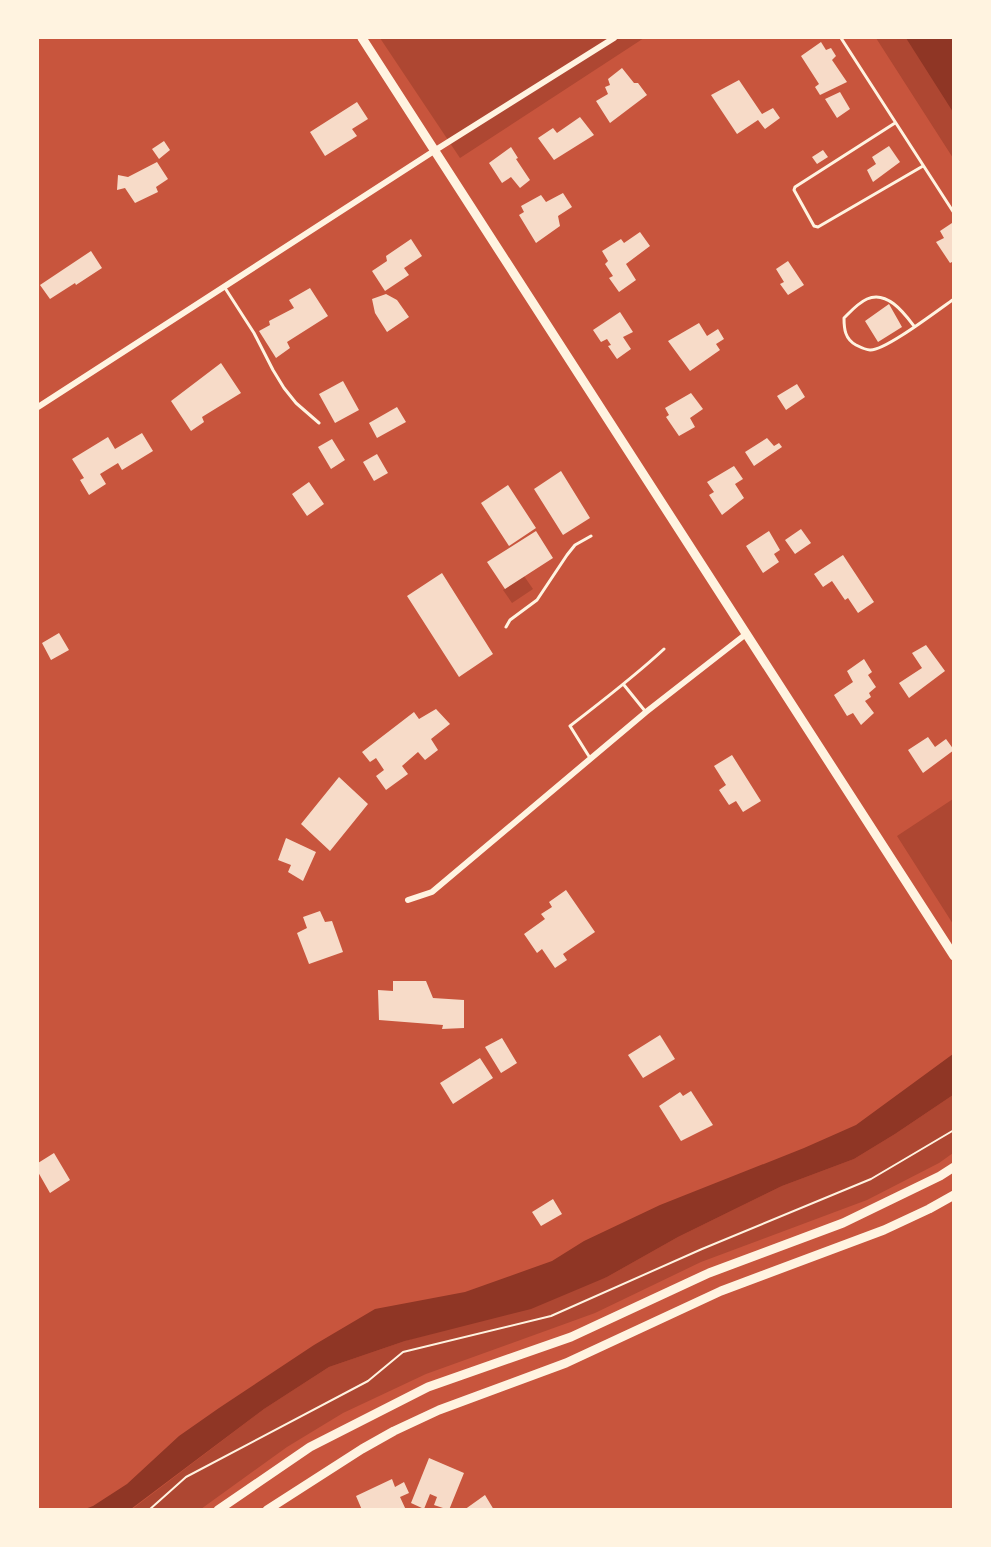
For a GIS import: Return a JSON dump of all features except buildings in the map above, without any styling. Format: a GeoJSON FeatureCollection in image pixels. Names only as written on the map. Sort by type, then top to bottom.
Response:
{"type":"FeatureCollection","features":[{"type":"Feature","properties":{"kind":"main road"},"geometry":{"type":"LineString","coordinates":[[362,38],[954,961]]}},
{"type":"Feature","properties":{"kind":"main road"},"geometry":{"type":"LineString","coordinates":[[947,948],[954,956]]}},
{"type":"Feature","properties":{"kind":"main road"},"geometry":{"type":"LineString","coordinates":[[218,1509],[310,1447],[428,1387],[571,1337],[709,1273],[843,1223],[954,1167]]}},
{"type":"Feature","properties":{"kind":"main road"},"geometry":{"type":"LineString","coordinates":[[267,1509],[345,1459],[394,1431],[439,1410],[566,1363],[721,1291],[884,1230],[954,1195]]}},
{"type":"Feature","properties":{"kind":"street"},"geometry":{"type":"LineString","coordinates":[[38,407],[434,151],[614,38]]}},
{"type":"Feature","properties":{"kind":"street"},"geometry":{"type":"LineString","coordinates":[[408,900],[432,892],[646,712],[746,634]]}},
{"type":"Feature","properties":{"kind":"lane"},"geometry":{"type":"LineString","coordinates":[[840,38],[954,213]]}},
{"type":"Feature","properties":{"kind":"lane"},"geometry":{"type":"LineString","coordinates":[[896,123],[795,187],[794,190],[814,226],[818,227],[923,166]]}},
{"type":"Feature","properties":{"kind":"lane"},"geometry":{"type":"LineString","coordinates":[[224,286],[254,333],[284,388],[296,403],[319,423]]}},
{"type":"Feature","properties":{"kind":"lane"},"geometry":{"type":"LineString","coordinates":[[914,326],[904,312],[894,304],[873,297],[844,318],[844,330],[848,339],[855,345],[871,350],[888,345],[954,299]]}},
{"type":"Feature","properties":{"kind":"lane"},"geometry":{"type":"LineString","coordinates":[[506,627],[510,620],[537,600],[575,545],[591,536]]}},
{"type":"Feature","properties":{"kind":"lane"},"geometry":{"type":"LineString","coordinates":[[590,759],[570,726],[624,685],[664,649]]}},
{"type":"Feature","properties":{"kind":"lane"},"geometry":{"type":"LineString","coordinates":[[624,685],[646,712]]}},
{"type":"Feature","properties":{"kind":"path"},"geometry":{"type":"LineString","coordinates":[[149,1509],[186,1477],[369,1381],[403,1352],[551,1316],[702,1249],[871,1179],[954,1130]]}},
{"type":"Feature","properties":{"kind":"shaded area"},"geometry":{"type":"Polygon","coordinates":[[[380,38],[644,38],[460,158],[380,38]]]}},
{"type":"Feature","properties":{"kind":"shaded area"},"geometry":{"type":"Polygon","coordinates":[[[876,38],[953,38],[953,158],[876,38]]]}},
{"type":"Feature","properties":{"kind":"shaded area"},"geometry":{"type":"Polygon","coordinates":[[[906,38],[953,38],[953,112],[906,38]]]}},
{"type":"Feature","properties":{"kind":"shaded area"},"geometry":{"type":"Polygon","coordinates":[[[524,576],[533,589],[512,603],[503,590],[524,576]]]}},
{"type":"Feature","properties":{"kind":"shaded area"},"geometry":{"type":"Polygon","coordinates":[[[953,799],[953,924],[897,836],[953,799]]]}},
{"type":"Feature","properties":{"kind":"shaded area"},"geometry":{"type":"Polygon","coordinates":[[[953,1054],[953,1095],[854,1159],[782,1186],[678,1237],[607,1277],[531,1309],[405,1341],[329,1367],[264,1409],[131,1509],[85,1509],[127,1484],[179,1436],[219,1408],[314,1345],[375,1309],[465,1292],[552,1261],[584,1241],[660,1205],[856,1125],[953,1054]]]}},
{"type":"Feature","properties":{"kind":"shaded area"},"geometry":{"type":"Polygon","coordinates":[[[953,1095],[953,1153],[939,1163],[867,1200],[701,1262],[595,1313],[426,1374],[343,1413],[287,1447],[201,1509],[131,1510],[264,1409],[329,1367],[607,1277],[678,1237],[782,1186],[854,1159],[953,1095]]]}}]}
